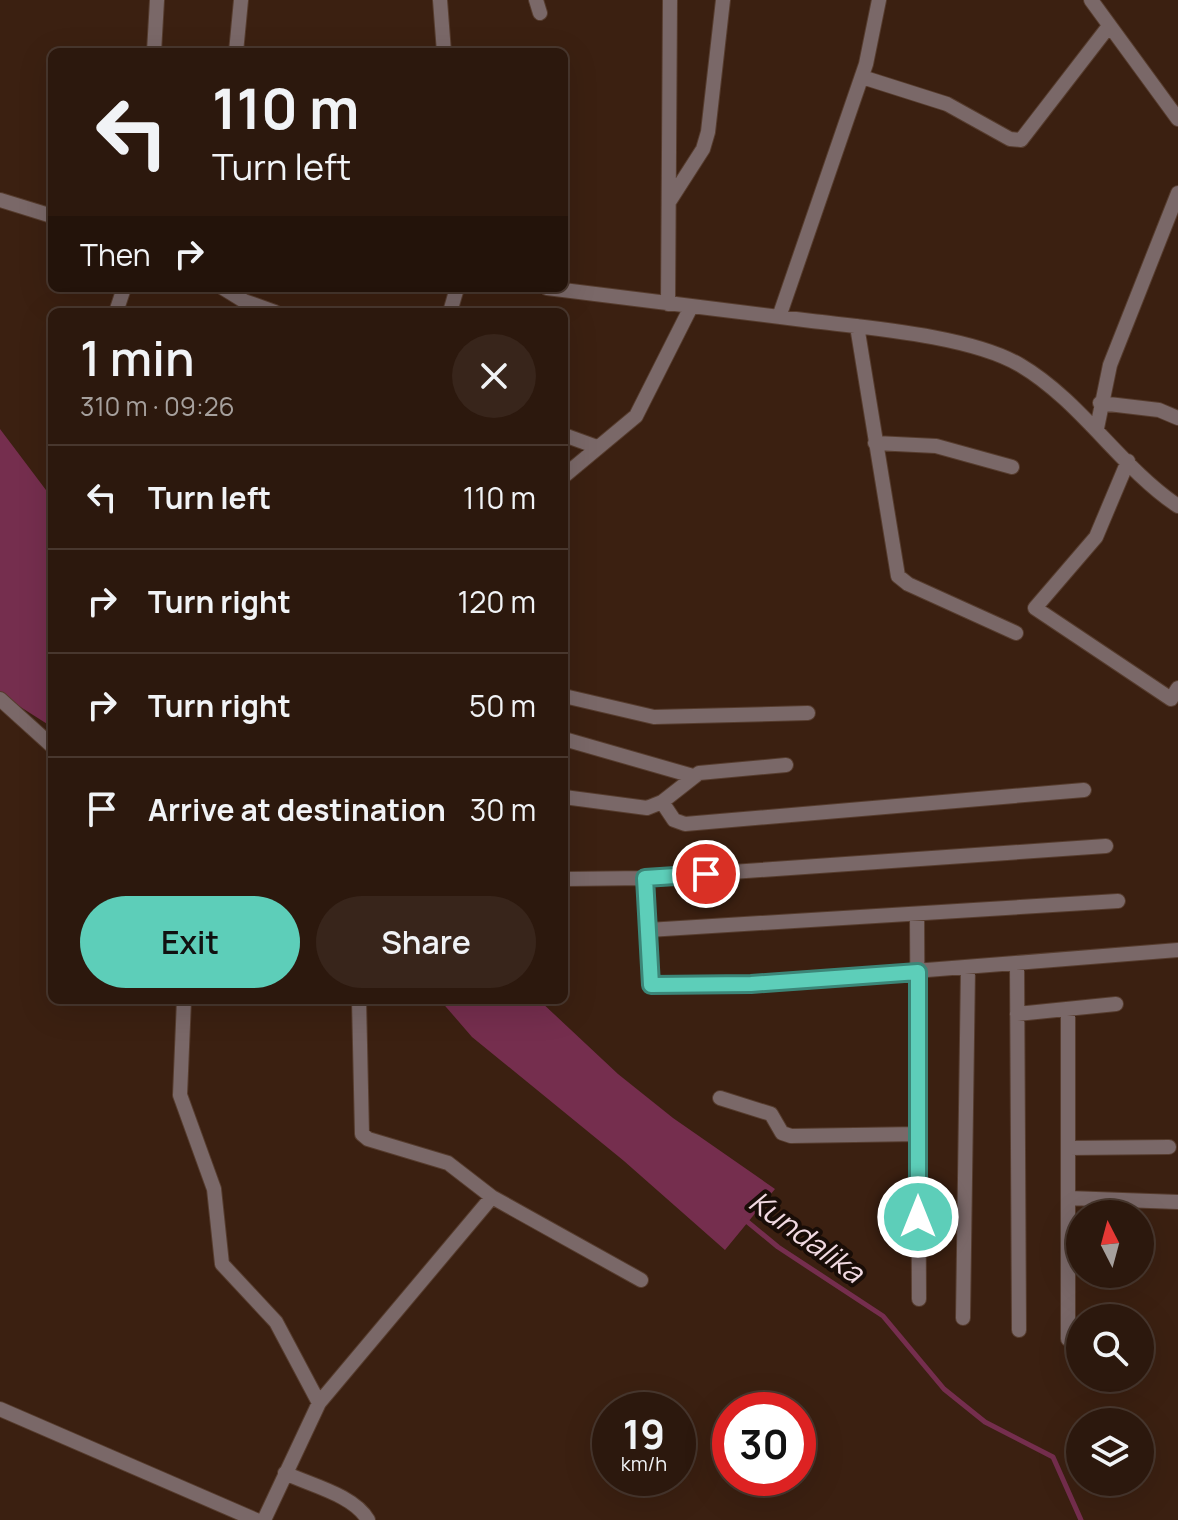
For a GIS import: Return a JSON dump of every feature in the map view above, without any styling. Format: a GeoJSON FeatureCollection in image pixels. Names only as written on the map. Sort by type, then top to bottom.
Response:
{"type":"FeatureCollection","features":[{"type":"Feature","properties":{"kind":"street"},"geometry":{"type":"LineString","coordinates":[[154,48],[157,0]]}},
{"type":"Feature","properties":{"kind":"street"},"geometry":{"type":"LineString","coordinates":[[236,48],[241,0]]}},
{"type":"Feature","properties":{"kind":"street"},"geometry":{"type":"LineString","coordinates":[[440,0],[444,48]]}},
{"type":"Feature","properties":{"kind":"street"},"geometry":{"type":"LineString","coordinates":[[668,304],[670,0]]}},
{"type":"Feature","properties":{"kind":"street"},"geometry":{"type":"LineString","coordinates":[[669,202],[703,149],[708,132],[723,0]]}},
{"type":"Feature","properties":{"kind":"street"},"geometry":{"type":"LineString","coordinates":[[772,316],[862,77],[879,0]]}},
{"type":"Feature","properties":{"kind":"street"},"geometry":{"type":"LineString","coordinates":[[1091,0],[1178,119]]}},
{"type":"Feature","properties":{"kind":"street"},"geometry":{"type":"LineString","coordinates":[[862,77],[947,104],[1010,139],[1021,140],[1109,26]]}},
{"type":"Feature","properties":{"kind":"street"},"geometry":{"type":"LineString","coordinates":[[1097,428],[1110,365],[1178,193]]}},
{"type":"Feature","properties":{"kind":"street"},"geometry":{"type":"LineString","coordinates":[[0,200],[48,215]]}},
{"type":"Feature","properties":{"kind":"street"},"geometry":{"type":"LineString","coordinates":[[568,291],[857,326],[981,348],[1003,355],[1023,367],[1097,428],[1153,489],[1178,506]]}},
{"type":"Feature","properties":{"kind":"street"},"geometry":{"type":"LineString","coordinates":[[229,292],[264,308]]}},
{"type":"Feature","properties":{"kind":"street"},"geometry":{"type":"LineString","coordinates":[[568,472],[636,416],[691,307]]}},
{"type":"Feature","properties":{"kind":"street"},"geometry":{"type":"LineString","coordinates":[[857,326],[898,576],[908,584],[1016,633]]}},
{"type":"Feature","properties":{"kind":"street"},"geometry":{"type":"LineString","coordinates":[[1100,403],[1159,410],[1178,418]]}},
{"type":"Feature","properties":{"kind":"street"},"geometry":{"type":"LineString","coordinates":[[568,436],[597,447]]}},
{"type":"Feature","properties":{"kind":"street"},"geometry":{"type":"LineString","coordinates":[[875,443],[936,446],[1012,467]]}},
{"type":"Feature","properties":{"kind":"street"},"geometry":{"type":"LineString","coordinates":[[1128,461],[1096,537],[1035,608],[1171,699],[1178,688]]}},
{"type":"Feature","properties":{"kind":"street"},"geometry":{"type":"LineString","coordinates":[[568,697],[654,717],[808,713]]}},
{"type":"Feature","properties":{"kind":"street"},"geometry":{"type":"LineString","coordinates":[[0,699],[48,742]]}},
{"type":"Feature","properties":{"kind":"street"},"geometry":{"type":"LineString","coordinates":[[568,740],[693,776]]}},
{"type":"Feature","properties":{"kind":"street"},"geometry":{"type":"LineString","coordinates":[[568,798],[640,808],[662,802],[693,776],[705,772],[786,765]]}},
{"type":"Feature","properties":{"kind":"street"},"geometry":{"type":"LineString","coordinates":[[662,802],[674,820],[685,824],[1084,790]]}},
{"type":"Feature","properties":{"kind":"street"},"geometry":{"type":"LineString","coordinates":[[568,879],[645,878],[1106,846]]}},
{"type":"Feature","properties":{"kind":"street"},"geometry":{"type":"LineString","coordinates":[[645,878],[651,985],[751,984],[1178,950]]}},
{"type":"Feature","properties":{"kind":"street"},"geometry":{"type":"LineString","coordinates":[[648,930],[1118,901]]}},
{"type":"Feature","properties":{"kind":"street"},"geometry":{"type":"LineString","coordinates":[[917,914],[919,1299]]}},
{"type":"Feature","properties":{"kind":"street"},"geometry":{"type":"LineString","coordinates":[[1017,964],[1019,1330]]}},
{"type":"Feature","properties":{"kind":"street"},"geometry":{"type":"LineString","coordinates":[[963,1318],[968,968]]}},
{"type":"Feature","properties":{"kind":"street"},"geometry":{"type":"LineString","coordinates":[[184,1004],[180,1032],[180,1095],[214,1189],[222,1264],[276,1322],[319,1403]]}},
{"type":"Feature","properties":{"kind":"street"},"geometry":{"type":"LineString","coordinates":[[359,1004],[362,1134],[368,1139],[448,1163],[492,1197],[641,1280]]}},
{"type":"Feature","properties":{"kind":"street"},"geometry":{"type":"LineString","coordinates":[[1017,1014],[1116,1004]]}},
{"type":"Feature","properties":{"kind":"street"},"geometry":{"type":"LineString","coordinates":[[1068,1009],[1068,1304]]}},
{"type":"Feature","properties":{"kind":"street"},"geometry":{"type":"LineString","coordinates":[[720,1098],[771,1114],[782,1133],[791,1136],[918,1134]]}},
{"type":"Feature","properties":{"kind":"street"},"geometry":{"type":"LineString","coordinates":[[1068,1148],[1169,1147]]}},
{"type":"Feature","properties":{"kind":"street"},"geometry":{"type":"LineString","coordinates":[[264,1520],[319,1403],[492,1197]]}},
{"type":"Feature","properties":{"kind":"street"},"geometry":{"type":"LineString","coordinates":[[1068,1198],[1178,1202]]}},
{"type":"Feature","properties":{"kind":"street"},"geometry":{"type":"LineString","coordinates":[[0,1409],[256,1520]]}},
{"type":"Feature","properties":{"kind":"street"},"geometry":{"type":"LineString","coordinates":[[285,1473],[357,1507],[368,1520]]}},
{"type":"Feature","properties":{"kind":"shaded area"},"geometry":{"type":"Polygon","coordinates":[[[0,429],[48,493],[48,724],[0,694],[0,429]]]}},
{"type":"Feature","properties":{"kind":"shaded area"},"geometry":{"type":"Polygon","coordinates":[[[443,1004],[543,1004],[618,1074],[673,1118],[775,1189],[725,1250],[624,1161],[472,1037],[443,1004]]]}},
{"type":"Feature","properties":{"kind":"waterway","name":"Kundalika"},"geometry":{"type":"LineString","coordinates":[[744,1219],[778,1247],[883,1316],[944,1389],[985,1422],[1053,1457],[1081,1520]]}},
{"type":"Feature","properties":{"kind":"route"},"geometry":{"type":"LineString","coordinates":[[706,874],[645,878],[651,985],[751,984],[918,972],[918,1217]]}}]}
